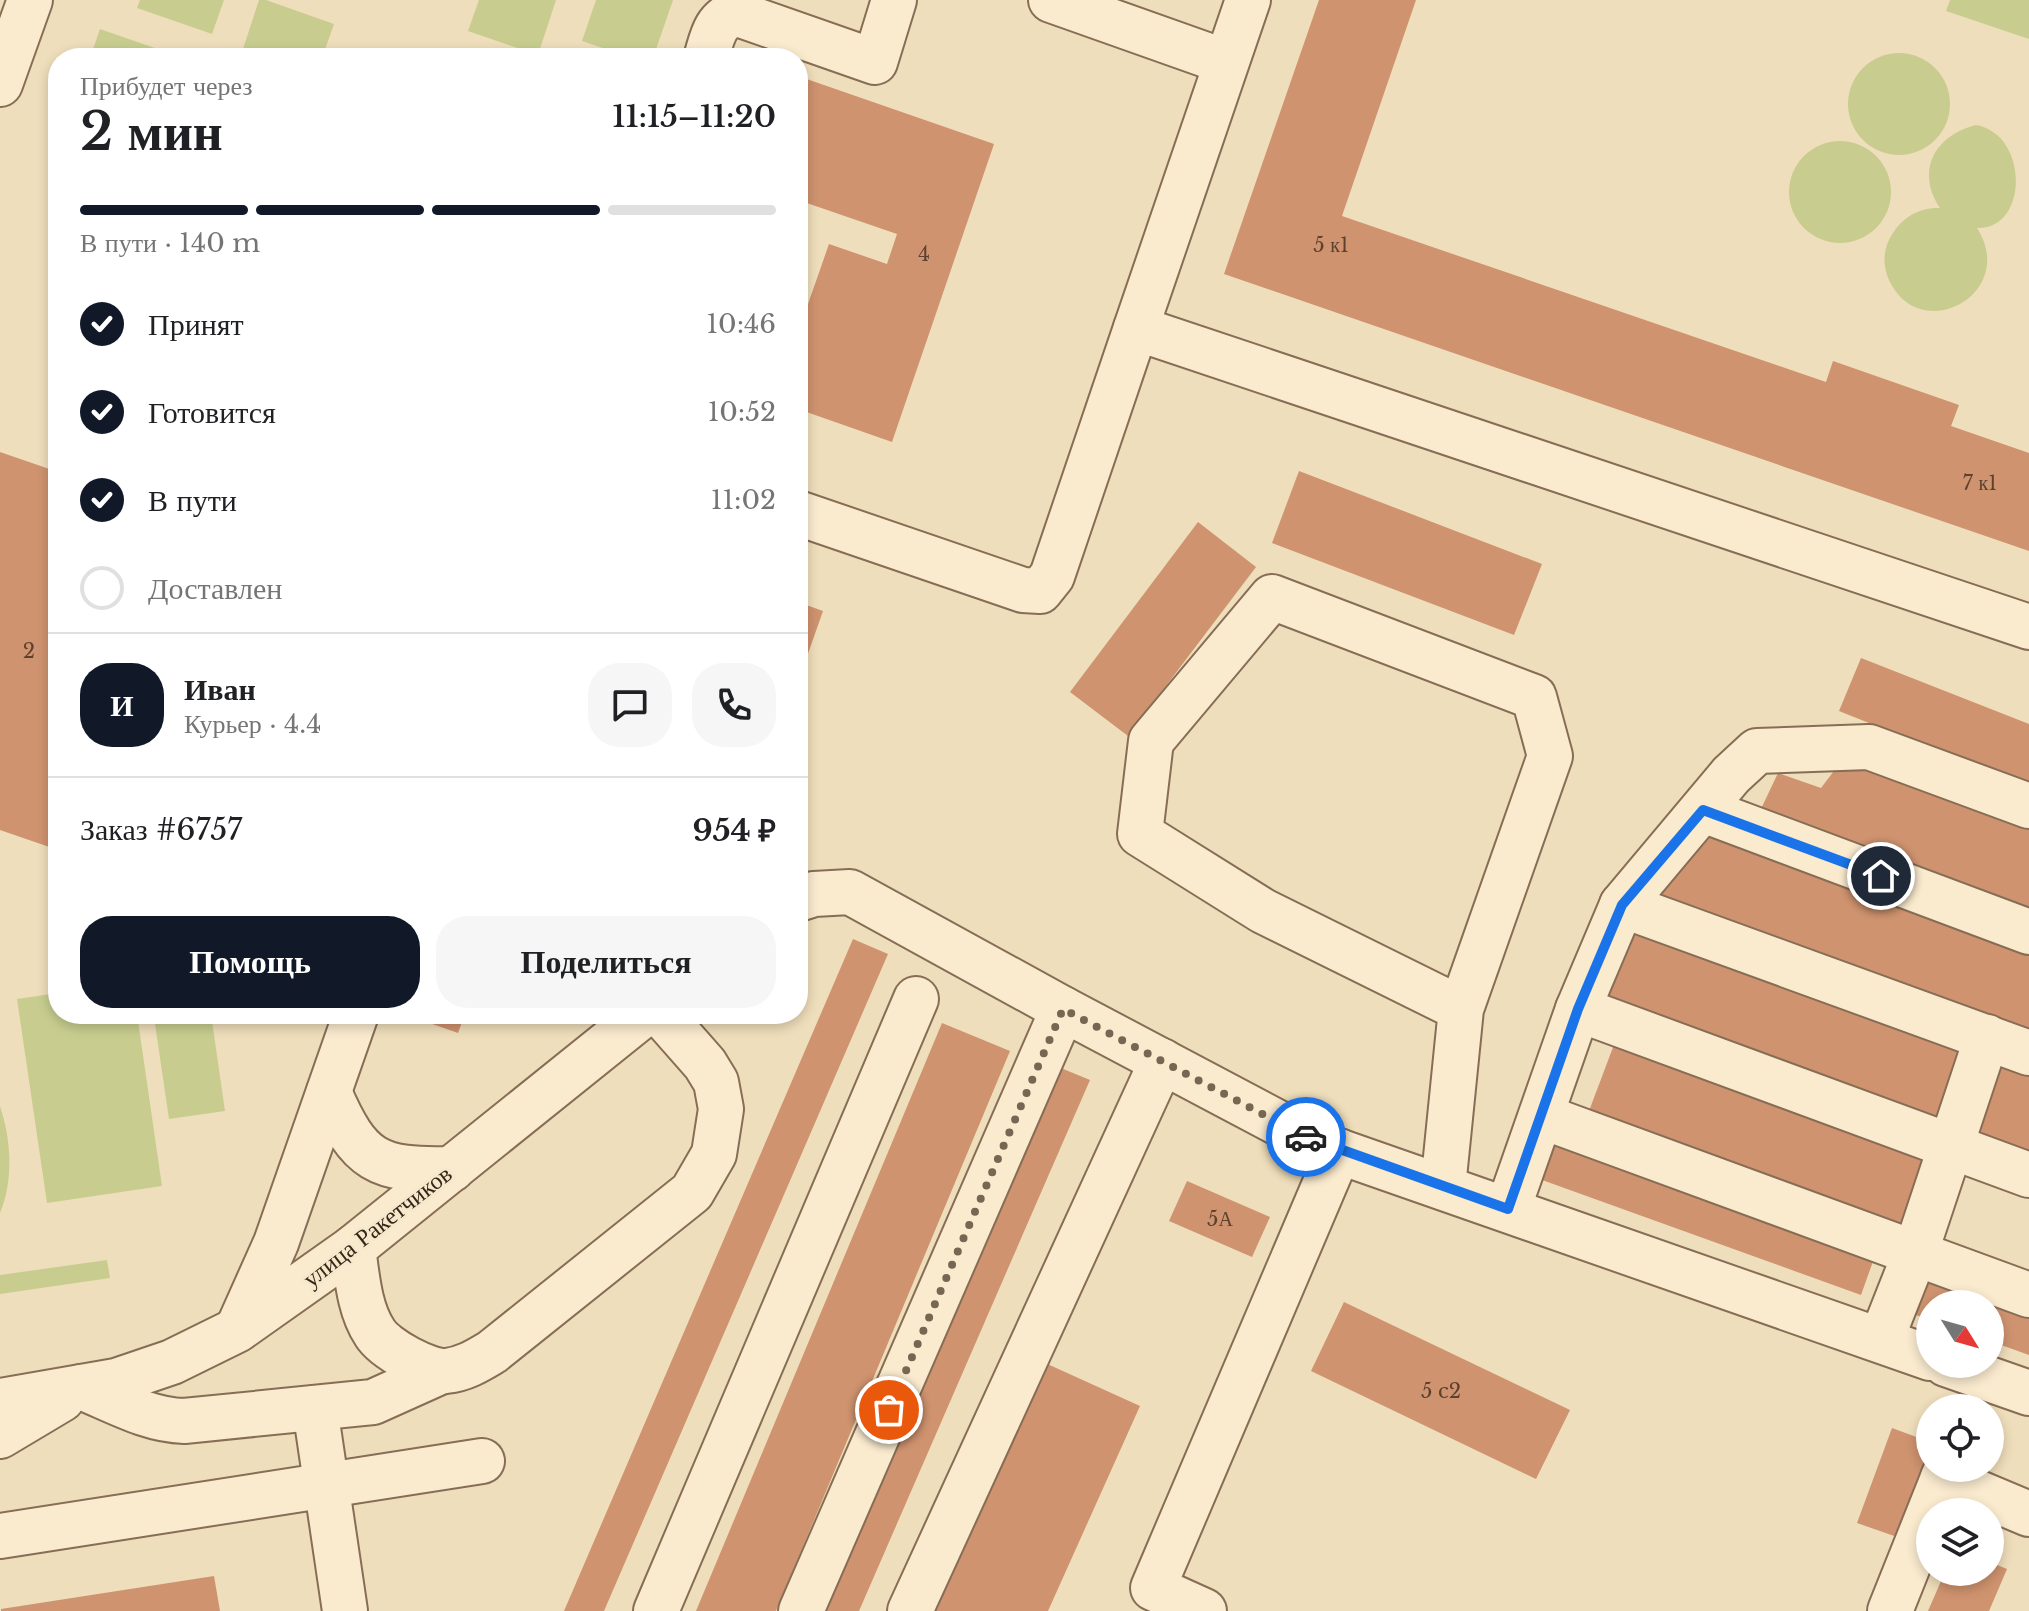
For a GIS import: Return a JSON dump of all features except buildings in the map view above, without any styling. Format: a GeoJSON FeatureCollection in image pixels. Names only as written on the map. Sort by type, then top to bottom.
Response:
{"type":"FeatureCollection","features":[{"type":"Feature","properties":{"kind":"street"},"geometry":{"type":"LineString","coordinates":[[0,84],[30,0]]}},
{"type":"Feature","properties":{"kind":"street"},"geometry":{"type":"LineString","coordinates":[[709,48],[716,27],[725,16],[735,13],[875,62],[894,0]]}},
{"type":"Feature","properties":{"kind":"street"},"geometry":{"type":"LineString","coordinates":[[1051,0],[1226,62]]}},
{"type":"Feature","properties":{"kind":"street"},"geometry":{"type":"LineString","coordinates":[[808,516],[1023,590],[1040,591],[1052,576],[1248,0]]}},
{"type":"Feature","properties":{"kind":"street"},"geometry":{"type":"LineString","coordinates":[[1136,328],[2029,627]]}},
{"type":"Feature","properties":{"kind":"street"},"geometry":{"type":"LineString","coordinates":[[1443,1187],[1461,1009],[1550,756],[1534,697],[1272,597],[1151,741],[1140,834],[1263,911],[1461,1009]]}},
{"type":"Feature","properties":{"kind":"street"},"geometry":{"type":"LineString","coordinates":[[1508,1209],[1578,1009],[1622,905],[1731,775],[1757,751],[1869,747],[2029,806]]}},
{"type":"Feature","properties":{"kind":"street"},"geometry":{"type":"LineString","coordinates":[[1703,810],[2029,932]]}},
{"type":"Feature","properties":{"kind":"street"},"geometry":{"type":"LineString","coordinates":[[808,896],[850,892],[1318,1144],[1916,1353]]}},
{"type":"Feature","properties":{"kind":"street"},"geometry":{"type":"LineString","coordinates":[[1622,905],[2029,1053]]}},
{"type":"Feature","properties":{"kind":"street"},"geometry":{"type":"LineString","coordinates":[[656,1611],[916,999]]}},
{"type":"Feature","properties":{"kind":"street"},"geometry":{"type":"LineString","coordinates":[[801,1611],[1063,1009]]}},
{"type":"Feature","properties":{"kind":"street"},"geometry":{"type":"LineString","coordinates":[[1578,1009],[2029,1175]]}},
{"type":"Feature","properties":{"kind":"street"},"geometry":{"type":"LineString","coordinates":[[237,1330],[276,1243],[353,1024]]}},
{"type":"Feature","properties":{"kind":"street","name":"улица Ракетчиков"},"geometry":{"type":"LineString","coordinates":[[0,1401],[116,1381],[172,1362],[237,1330],[353,1248],[632,1024]]}},
{"type":"Feature","properties":{"kind":"street"},"geometry":{"type":"LineString","coordinates":[[81,1387],[167,1421],[373,1402],[442,1371],[470,1366],[492,1352],[692,1192],[714,1154],[721,1109],[716,1082],[705,1064],[670,1024]]}},
{"type":"Feature","properties":{"kind":"street"},"geometry":{"type":"LineString","coordinates":[[1881,1340],[1915,1254],[1987,1037]]}},
{"type":"Feature","properties":{"kind":"street"},"geometry":{"type":"LineString","coordinates":[[910,1611],[1162,1061]]}},
{"type":"Feature","properties":{"kind":"street"},"geometry":{"type":"LineString","coordinates":[[329,1092],[344,1126],[367,1153],[390,1166],[413,1170],[452,1169]]}},
{"type":"Feature","properties":{"kind":"street"},"geometry":{"type":"LineString","coordinates":[[1541,1116],[2029,1295]]}},
{"type":"Feature","properties":{"kind":"street"},"geometry":{"type":"LineString","coordinates":[[1204,1611],[1153,1588],[1339,1151]]}},
{"type":"Feature","properties":{"kind":"street"},"geometry":{"type":"LineString","coordinates":[[353,1248],[360,1294],[376,1334],[403,1357],[442,1371]]}},
{"type":"Feature","properties":{"kind":"street"},"geometry":{"type":"LineString","coordinates":[[1966,1383],[2029,1393]]}},
{"type":"Feature","properties":{"kind":"street","name":"улица Ракетчиков"},"geometry":{"type":"LineString","coordinates":[[0,1436],[81,1387]]}},
{"type":"Feature","properties":{"kind":"street"},"geometry":{"type":"LineString","coordinates":[[315,1408],[345,1611]]}},
{"type":"Feature","properties":{"kind":"street"},"geometry":{"type":"LineString","coordinates":[[0,1536],[482,1461]]}},
{"type":"Feature","properties":{"kind":"street"},"geometry":{"type":"LineString","coordinates":[[1890,1611],[1941,1482]]}},
{"type":"Feature","properties":{"kind":"street"},"geometry":{"type":"LineString","coordinates":[[1963,1482],[2029,1514]]}},
{"type":"Feature","properties":{"kind":"green space"},"geometry":{"type":"Polygon","coordinates":[[[140,0],[224,0],[212,34],[137,8],[140,0]]]}},
{"type":"Feature","properties":{"kind":"green space"},"geometry":{"type":"Polygon","coordinates":[[[259,0],[334,24],[326,48],[243,48],[259,0]]]}},
{"type":"Feature","properties":{"kind":"green space"},"geometry":{"type":"Polygon","coordinates":[[[479,0],[556,0],[540,48],[518,48],[468,31],[479,0]]]}},
{"type":"Feature","properties":{"kind":"green space"},"geometry":{"type":"Polygon","coordinates":[[[596,0],[673,0],[656,48],[603,48],[582,41],[596,0]]]}},
{"type":"Feature","properties":{"kind":"green space"},"geometry":{"type":"Polygon","coordinates":[[[1950,0],[2029,0],[2029,39],[1946,11],[1950,0]]]}},
{"type":"Feature","properties":{"kind":"green space"},"geometry":{"type":"Polygon","coordinates":[[[100,29],[155,48],[93,48],[100,29]]]}},
{"type":"Feature","properties":{"kind":"green space"},"geometry":{"type":"Polygon","coordinates":[[[1899,53],[1919,57],[1935,68],[1946,84],[1950,104],[1946,124],[1935,140],[1919,151],[1899,155],[1879,151],[1863,140],[1852,124],[1848,104],[1852,84],[1863,68],[1879,57],[1899,53]]]}},
{"type":"Feature","properties":{"kind":"green space"},"geometry":{"type":"Polygon","coordinates":[[[1976,125],[1993,132],[2006,145],[2016,181],[2014,199],[2006,214],[1994,225],[1977,228],[1987,252],[1985,273],[1976,291],[1960,304],[1942,310],[1922,309],[1903,300],[1889,280],[1885,250],[1897,227],[1907,218],[1919,211],[1940,208],[1929,181],[1933,156],[1950,137],[1976,125]]]}},
{"type":"Feature","properties":{"kind":"green space"},"geometry":{"type":"Polygon","coordinates":[[[1840,141],[1860,145],[1876,156],[1887,172],[1891,192],[1887,212],[1876,228],[1860,239],[1840,243],[1820,239],[1804,228],[1793,212],[1789,192],[1793,172],[1804,156],[1820,145],[1840,141]]]}},
{"type":"Feature","properties":{"kind":"green space"},"geometry":{"type":"Polygon","coordinates":[[[48,994],[48,1024],[138,1024],[162,1186],[47,1203],[17,999],[48,994]]]}},
{"type":"Feature","properties":{"kind":"green space"},"geometry":{"type":"Polygon","coordinates":[[[155,1024],[212,1024],[225,1111],[169,1119],[155,1024]]]}},
{"type":"Feature","properties":{"kind":"green space"},"geometry":{"type":"Polygon","coordinates":[[[0,1106],[7,1132],[9,1173],[0,1213],[0,1106]]]}},
{"type":"Feature","properties":{"kind":"green space"},"geometry":{"type":"Polygon","coordinates":[[[107,1260],[110,1278],[0,1294],[0,1275],[107,1260]]]}},
{"type":"Feature","properties":{"kind":"way so far"},"geometry":{"type":"LineString","coordinates":[[889,1410],[1063,1009],[1306,1137]]}},
{"type":"Feature","properties":{"kind":"route"},"geometry":{"type":"LineString","coordinates":[[1306,1137],[1318,1144],[1508,1209],[1578,1009],[1622,905],[1703,810],[1881,876]]}}]}
